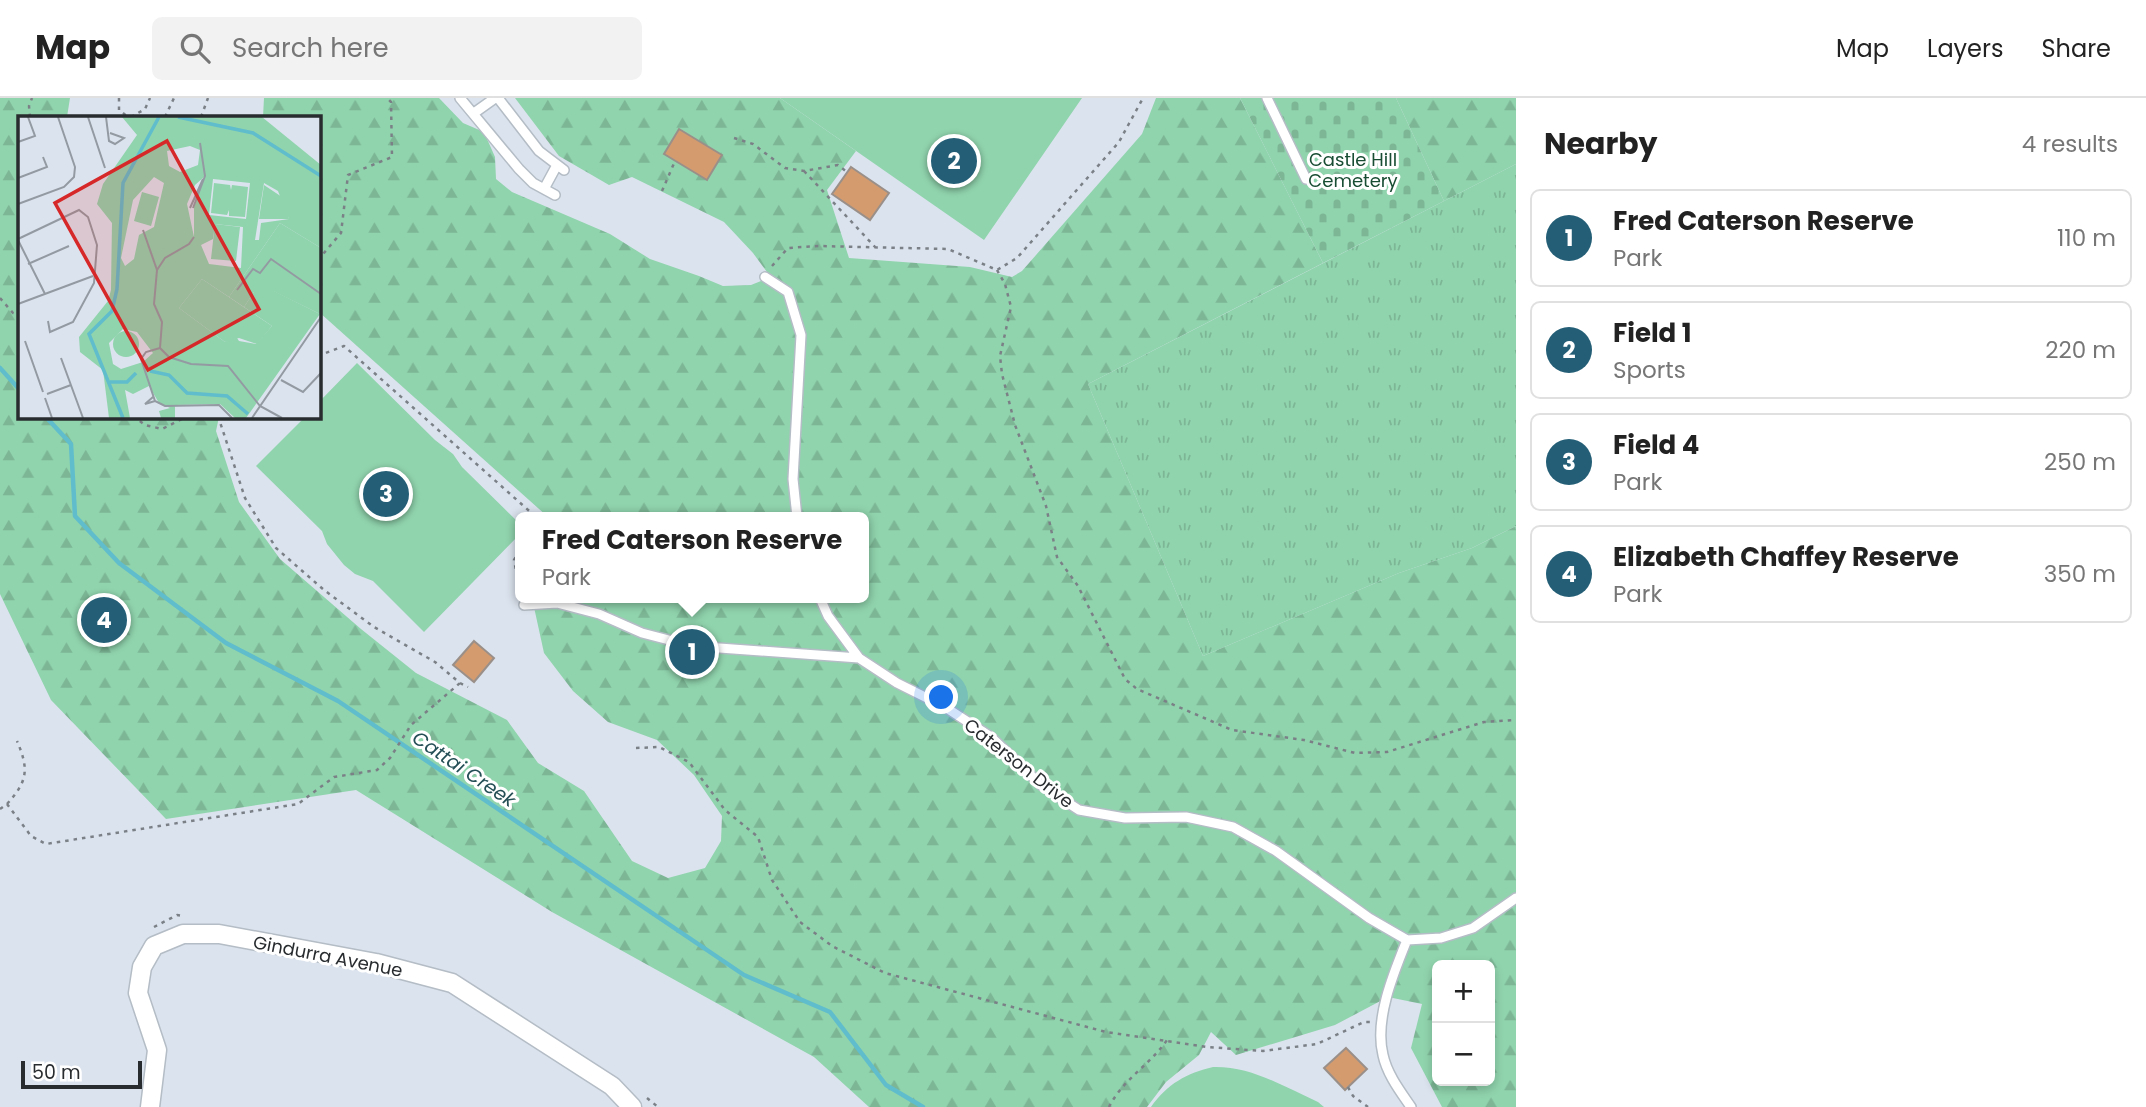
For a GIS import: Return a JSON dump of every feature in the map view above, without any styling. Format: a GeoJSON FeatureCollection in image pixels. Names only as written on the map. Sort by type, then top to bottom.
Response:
{"type":"FeatureCollection","features":[{"type":"Feature","properties":{"kind":"street","name":"Gindurra Avenue"},"geometry":{"type":"LineString","coordinates":[[150,1107],[157,1050],[138,993],[142,967],[154,946],[183,934],[219,934],[376,964],[452,983],[636,1099]]}},
{"type":"Feature","properties":{"kind":"lane"},"geometry":{"type":"LineString","coordinates":[[460,98],[519,169],[533,183],[555,195]]}},
{"type":"Feature","properties":{"kind":"lane"},"geometry":{"type":"LineString","coordinates":[[474,113],[497,98],[538,151],[561,168],[544,189]]}},
{"type":"Feature","properties":{"kind":"lane"},"geometry":{"type":"LineString","coordinates":[[1267,98],[1306,179]]}},
{"type":"Feature","properties":{"kind":"lane"},"geometry":{"type":"LineString","coordinates":[[765,277],[788,292],[801,335],[793,479],[796,512]]}},
{"type":"Feature","properties":{"kind":"lane"},"geometry":{"type":"LineString","coordinates":[[524,606],[557,603],[599,614],[642,633],[692,646],[859,658]]}},
{"type":"Feature","properties":{"kind":"lane","name":"Caterson Drive"},"geometry":{"type":"LineString","coordinates":[[822,603],[828,616],[859,658],[897,683],[945,707],[991,737],[1041,785],[1079,810],[1125,818],[1186,817],[1233,827],[1276,851],[1369,918],[1407,940]]}},
{"type":"Feature","properties":{"kind":"lane"},"geometry":{"type":"LineString","coordinates":[[1411,1107],[1395,1083],[1383,1055],[1382,1021],[1394,971],[1407,940],[1441,938],[1473,928],[1516,898]]}},
{"type":"Feature","properties":{"kind":"path"},"geometry":{"type":"LineString","coordinates":[[30,116],[32,98]]}},
{"type":"Feature","properties":{"kind":"path"},"geometry":{"type":"LineString","coordinates":[[119,98],[119,110],[128,116]]}},
{"type":"Feature","properties":{"kind":"path"},"geometry":{"type":"LineString","coordinates":[[131,116],[145,108],[150,98]]}},
{"type":"Feature","properties":{"kind":"path"},"geometry":{"type":"LineString","coordinates":[[165,116],[174,98]]}},
{"type":"Feature","properties":{"kind":"path"},"geometry":{"type":"LineString","coordinates":[[201,116],[208,98]]}},
{"type":"Feature","properties":{"kind":"path"},"geometry":{"type":"LineString","coordinates":[[320,258],[341,233],[348,175],[392,157],[391,102],[387,98]]}},
{"type":"Feature","properties":{"kind":"path"},"geometry":{"type":"LineString","coordinates":[[997,270],[1017,258],[1119,142],[1143,98]]}},
{"type":"Feature","properties":{"kind":"path"},"geometry":{"type":"LineString","coordinates":[[734,138],[752,144],[785,169],[804,171],[838,165],[847,172]]}},
{"type":"Feature","properties":{"kind":"path"},"geometry":{"type":"LineString","coordinates":[[662,191],[675,160]]}},
{"type":"Feature","properties":{"kind":"path"},"geometry":{"type":"LineString","coordinates":[[804,171],[876,248]]}},
{"type":"Feature","properties":{"kind":"path"},"geometry":{"type":"LineString","coordinates":[[765,277],[775,261],[788,248],[818,246],[948,248],[997,270],[1005,284],[1011,307],[1000,356],[1002,374],[1015,425],[1046,506],[1057,557],[1078,586],[1125,679],[1137,689],[1232,730],[1304,740],[1355,753],[1387,752],[1484,722],[1516,720]]}},
{"type":"Feature","properties":{"kind":"path"},"geometry":{"type":"LineString","coordinates":[[0,298],[18,316]]}},
{"type":"Feature","properties":{"kind":"path"},"geometry":{"type":"LineString","coordinates":[[320,355],[344,346],[530,512]]}},
{"type":"Feature","properties":{"kind":"path"},"geometry":{"type":"LineString","coordinates":[[136,418],[145,425],[162,429],[184,418]]}},
{"type":"Feature","properties":{"kind":"path"},"geometry":{"type":"LineString","coordinates":[[219,418],[245,498],[276,548],[334,598],[374,626],[435,662],[468,687]]}},
{"type":"Feature","properties":{"kind":"path"},"geometry":{"type":"LineString","coordinates":[[7,804],[31,836],[46,844],[298,804],[334,777],[377,770],[390,758],[411,725],[460,683]]}},
{"type":"Feature","properties":{"kind":"path"},"geometry":{"type":"LineString","coordinates":[[0,809],[17,793],[25,776],[25,761],[17,741]]}},
{"type":"Feature","properties":{"kind":"path"},"geometry":{"type":"LineString","coordinates":[[636,748],[659,747],[689,762],[725,810],[758,837],[772,880],[800,922],[832,946],[885,973],[1070,1024],[1207,1047],[1263,1052],[1317,1044],[1364,1022],[1382,1021]]}},
{"type":"Feature","properties":{"kind":"path"},"geometry":{"type":"LineString","coordinates":[[147,933],[157,924],[177,915],[190,916]]}},
{"type":"Feature","properties":{"kind":"path"},"geometry":{"type":"LineString","coordinates":[[1109,1107],[1127,1081],[1142,1065],[1156,1056],[1167,1040]]}},
{"type":"Feature","properties":{"kind":"path"},"geometry":{"type":"LineString","coordinates":[[1348,1087],[1353,1096],[1368,1107]]}},
{"type":"Feature","properties":{"kind":"path"},"geometry":{"type":"LineString","coordinates":[[636,1099],[658,1107]]}},
{"type":"Feature","properties":{"kind":"green space"},"geometry":{"type":"Polygon","coordinates":[[[0,98],[70,98],[67,116],[18,116],[18,418],[219,418],[216,431],[239,502],[280,559],[416,673],[507,720],[538,763],[584,791],[632,861],[668,878],[705,868],[721,841],[722,816],[694,775],[657,740],[608,722],[573,691],[544,653],[533,603],[869,603],[869,512],[542,512],[320,313],[320,116],[263,116],[264,98],[439,98],[463,123],[484,132],[495,157],[496,179],[512,192],[610,234],[650,259],[723,286],[751,285],[761,281],[767,272],[724,222],[632,177],[609,185],[559,156],[515,98],[780,98],[856,151],[827,190],[849,258],[970,267],[1012,277],[1022,271],[1142,134],[1156,98],[1240,98],[1323,263],[1088,384],[1203,656],[1399,573],[1472,548],[1516,526],[1516,1107],[1442,1107],[1411,1048],[1422,1004],[1388,997],[1335,1025],[1236,1055],[1211,1032],[1199,1055],[1166,1082],[1147,1107],[869,1107],[814,1057],[552,912],[356,790],[166,819],[51,700],[0,594],[0,98]]]}},
{"type":"Feature","properties":{"kind":"green space"},"geometry":{"type":"Polygon","coordinates":[[[780,98],[1082,98],[984,240],[780,98]]]}},
{"type":"Feature","properties":{"kind":"green space","name":"Castle Hill Cemetery"},"geometry":{"type":"Polygon","coordinates":[[[1240,98],[1396,98],[1444,201],[1323,263],[1240,98]]]}},
{"type":"Feature","properties":{"kind":"green space"},"geometry":{"type":"Polygon","coordinates":[[[1396,98],[1516,98],[1516,164],[1444,201],[1396,98]]]}},
{"type":"Feature","properties":{"kind":"green space"},"geometry":{"type":"Polygon","coordinates":[[[1516,164],[1516,526],[1472,548],[1399,573],[1203,656],[1088,384],[1516,164]]]}},
{"type":"Feature","properties":{"kind":"green space"},"geometry":{"type":"Polygon","coordinates":[[[357,363],[435,440],[453,454],[462,467],[515,519],[515,539],[424,632],[373,581],[355,574],[344,565],[327,544],[322,531],[256,466],[304,418],[320,418],[320,401],[357,363]]]}},
{"type":"Feature","properties":{"kind":"green space"},"geometry":{"type":"Polygon","coordinates":[[[1213,1067],[1254,1074],[1324,1107],[1151,1107],[1178,1081],[1213,1067]]]}},
{"type":"Feature","properties":{"kind":"building"},"geometry":{"type":"Polygon","coordinates":[[[679,129],[722,155],[707,180],[664,154],[679,129]]]}},
{"type":"Feature","properties":{"kind":"building"},"geometry":{"type":"Polygon","coordinates":[[[851,167],[889,193],[870,220],[832,194],[851,167]]]}},
{"type":"Feature","properties":{"kind":"building"},"geometry":{"type":"Polygon","coordinates":[[[474,641],[494,658],[474,682],[453,665],[474,641]]]}},
{"type":"Feature","properties":{"kind":"building"},"geometry":{"type":"Polygon","coordinates":[[[1346,1048],[1367,1069],[1345,1090],[1324,1068],[1346,1048]]]}},
{"type":"Feature","properties":{"kind":"waterway","name":"Cattai Creek"},"geometry":{"type":"LineString","coordinates":[[0,368],[18,388]]}},
{"type":"Feature","properties":{"kind":"waterway","name":"Cattai Creek"},"geometry":{"type":"LineString","coordinates":[[47,418],[71,444],[75,516],[119,563],[226,643],[338,701],[744,975],[830,1012],[886,1085],[923,1107]]}},
{"type":"Feature","properties":{"kind":"place","name":"Field 1"},"geometry":{"type":"Point","coordinates":[954,161]}},
{"type":"Feature","properties":{"kind":"place","name":"Field 4"},"geometry":{"type":"Point","coordinates":[386,494]}},
{"type":"Feature","properties":{"kind":"place","name":"Elizabeth Chaffey Reserve"},"geometry":{"type":"Point","coordinates":[104,620]}},
{"type":"Feature","properties":{"kind":"place","name":"Fred Caterson Reserve"},"geometry":{"type":"Point","coordinates":[692,652]}}]}
